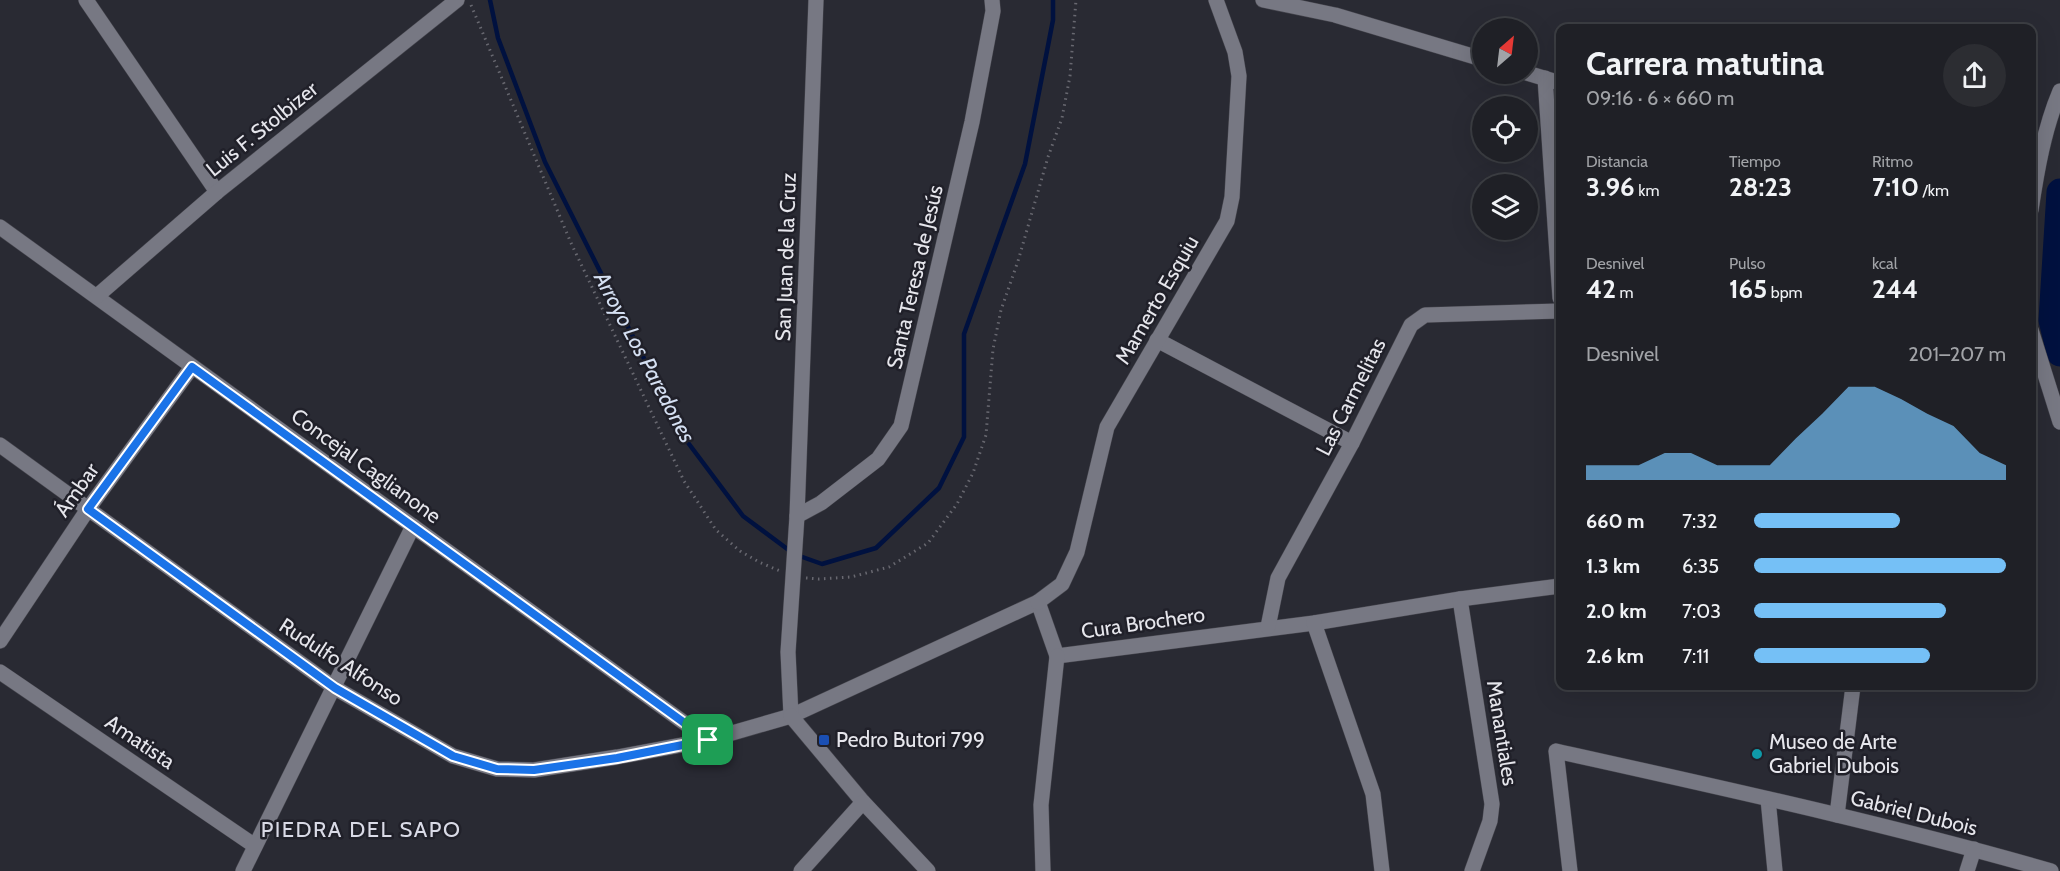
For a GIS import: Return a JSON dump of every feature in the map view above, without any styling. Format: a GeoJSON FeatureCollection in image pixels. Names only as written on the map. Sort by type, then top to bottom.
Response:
{"type":"FeatureCollection","features":[{"type":"Feature","properties":{"kind":"street"},"geometry":{"type":"LineString","coordinates":[[86,0],[218,192]]}},
{"type":"Feature","properties":{"kind":"street","name":"Luis F. Stolbizer"},"geometry":{"type":"LineString","coordinates":[[97,296],[218,192],[457,0]]}},
{"type":"Feature","properties":{"kind":"street","name":"San Juan de la Cruz"},"geometry":{"type":"LineString","coordinates":[[790,716],[788,652],[797,516],[816,0]]}},
{"type":"Feature","properties":{"kind":"street","name":"Santa Teresa de Jesús"},"geometry":{"type":"LineString","coordinates":[[797,516],[821,503],[878,459],[901,426],[972,122],[993,11],[992,0]]}},
{"type":"Feature","properties":{"kind":"street","name":"Mamerto Esquiu"},"geometry":{"type":"LineString","coordinates":[[1038,602],[1062,584],[1077,552],[1107,427],[1227,221],[1232,197],[1239,76],[1235,52],[1216,0]]}},
{"type":"Feature","properties":{"kind":"street"},"geometry":{"type":"LineString","coordinates":[[1263,0],[1335,15],[1472,56]]}},
{"type":"Feature","properties":{"kind":"street"},"geometry":{"type":"LineString","coordinates":[[1538,76],[1553,81],[1556,174]]}},
{"type":"Feature","properties":{"kind":"street"},"geometry":{"type":"LineString","coordinates":[[2036,178],[2039,160],[2060,91]]}},
{"type":"Feature","properties":{"kind":"street","name":"Concejal Caglianone"},"geometry":{"type":"LineString","coordinates":[[0,227],[708,740]]}},
{"type":"Feature","properties":{"kind":"street","name":"Las Carmelitas"},"geometry":{"type":"LineString","coordinates":[[1268,627],[1278,578],[1352,443],[1411,326],[1425,315],[1556,311]]}},
{"type":"Feature","properties":{"kind":"street"},"geometry":{"type":"LineString","coordinates":[[1157,340],[1352,443]]}},
{"type":"Feature","properties":{"kind":"street"},"geometry":{"type":"LineString","coordinates":[[2036,346],[2060,422]]}},
{"type":"Feature","properties":{"kind":"street","name":"Ámbar"},"geometry":{"type":"LineString","coordinates":[[0,641],[88,509],[192,367]]}},
{"type":"Feature","properties":{"kind":"street","name":"Rudulfo Alfonso"},"geometry":{"type":"LineString","coordinates":[[0,445],[335,688],[453,756],[497,769],[534,770],[617,758],[708,740],[790,716]]}},
{"type":"Feature","properties":{"kind":"street"},"geometry":{"type":"LineString","coordinates":[[243,871],[413,526]]}},
{"type":"Feature","properties":{"kind":"street","name":"Cura Brochero"},"geometry":{"type":"LineString","coordinates":[[1038,602],[1057,656],[1268,627],[1314,623],[1461,599],[1556,587]]}},
{"type":"Feature","properties":{"kind":"street","name":"Manantiales"},"geometry":{"type":"LineString","coordinates":[[1461,599],[1492,804],[1490,821],[1472,871]]}},
{"type":"Feature","properties":{"kind":"street"},"geometry":{"type":"LineString","coordinates":[[928,871],[863,802],[790,716],[1038,602]]}},
{"type":"Feature","properties":{"kind":"street"},"geometry":{"type":"LineString","coordinates":[[1314,623],[1373,794],[1382,871]]}},
{"type":"Feature","properties":{"kind":"street"},"geometry":{"type":"LineString","coordinates":[[1043,871],[1041,805],[1057,656]]}},
{"type":"Feature","properties":{"kind":"street","name":"Amatista"},"geometry":{"type":"LineString","coordinates":[[0,672],[255,846]]}},
{"type":"Feature","properties":{"kind":"street"},"geometry":{"type":"LineString","coordinates":[[1837,815],[1853,690]]}},
{"type":"Feature","properties":{"kind":"street","name":"Gabriel Dubois"},"geometry":{"type":"LineString","coordinates":[[1570,871],[1556,751],[1837,815],[2052,871]]}},
{"type":"Feature","properties":{"kind":"street"},"geometry":{"type":"LineString","coordinates":[[1768,799],[1775,871]]}},
{"type":"Feature","properties":{"kind":"street"},"geometry":{"type":"LineString","coordinates":[[801,871],[863,802]]}},
{"type":"Feature","properties":{"kind":"street"},"geometry":{"type":"LineString","coordinates":[[1967,871],[1974,849]]}},
{"type":"Feature","properties":{"kind":"path"},"geometry":{"type":"LineString","coordinates":[[469,0],[571,243],[684,481],[716,530],[740,551],[759,562],[819,579],[851,577],[889,567],[928,543],[957,504],[974,473],[986,435],[993,350],[1001,310],[1062,118],[1070,76],[1076,0]]}},
{"type":"Feature","properties":{"kind":"waterway","name":"Arroyo Los Paredones"},"geometry":{"type":"LineString","coordinates":[[490,0],[498,38],[545,162],[683,436],[743,516],[794,554],[822,564],[876,548],[939,488],[964,437],[964,334],[1025,164],[1053,20],[1053,0]]}},
{"type":"Feature","properties":{"kind":"waterway"},"geometry":{"type":"LineString","coordinates":[[2060,192],[2052,320],[2060,353]]}},
{"type":"Feature","properties":{"kind":"place","name":"Pedro Butori 799"},"geometry":{"type":"Point","coordinates":[824,740]}},
{"type":"Feature","properties":{"kind":"place","name":"Museo de Arte Gabriel Dubois"},"geometry":{"type":"Point","coordinates":[1757,754]}},
{"type":"Feature","properties":{"kind":"district","name":"PIEDRA DEL SAPO"},"geometry":{"type":"Point","coordinates":[361,829]}},
{"type":"Feature","properties":{"kind":"route"},"geometry":{"type":"LineString","coordinates":[[192,367],[708,740],[617,758],[534,770],[497,769],[453,756],[335,688],[88,509],[192,367]]}}]}
